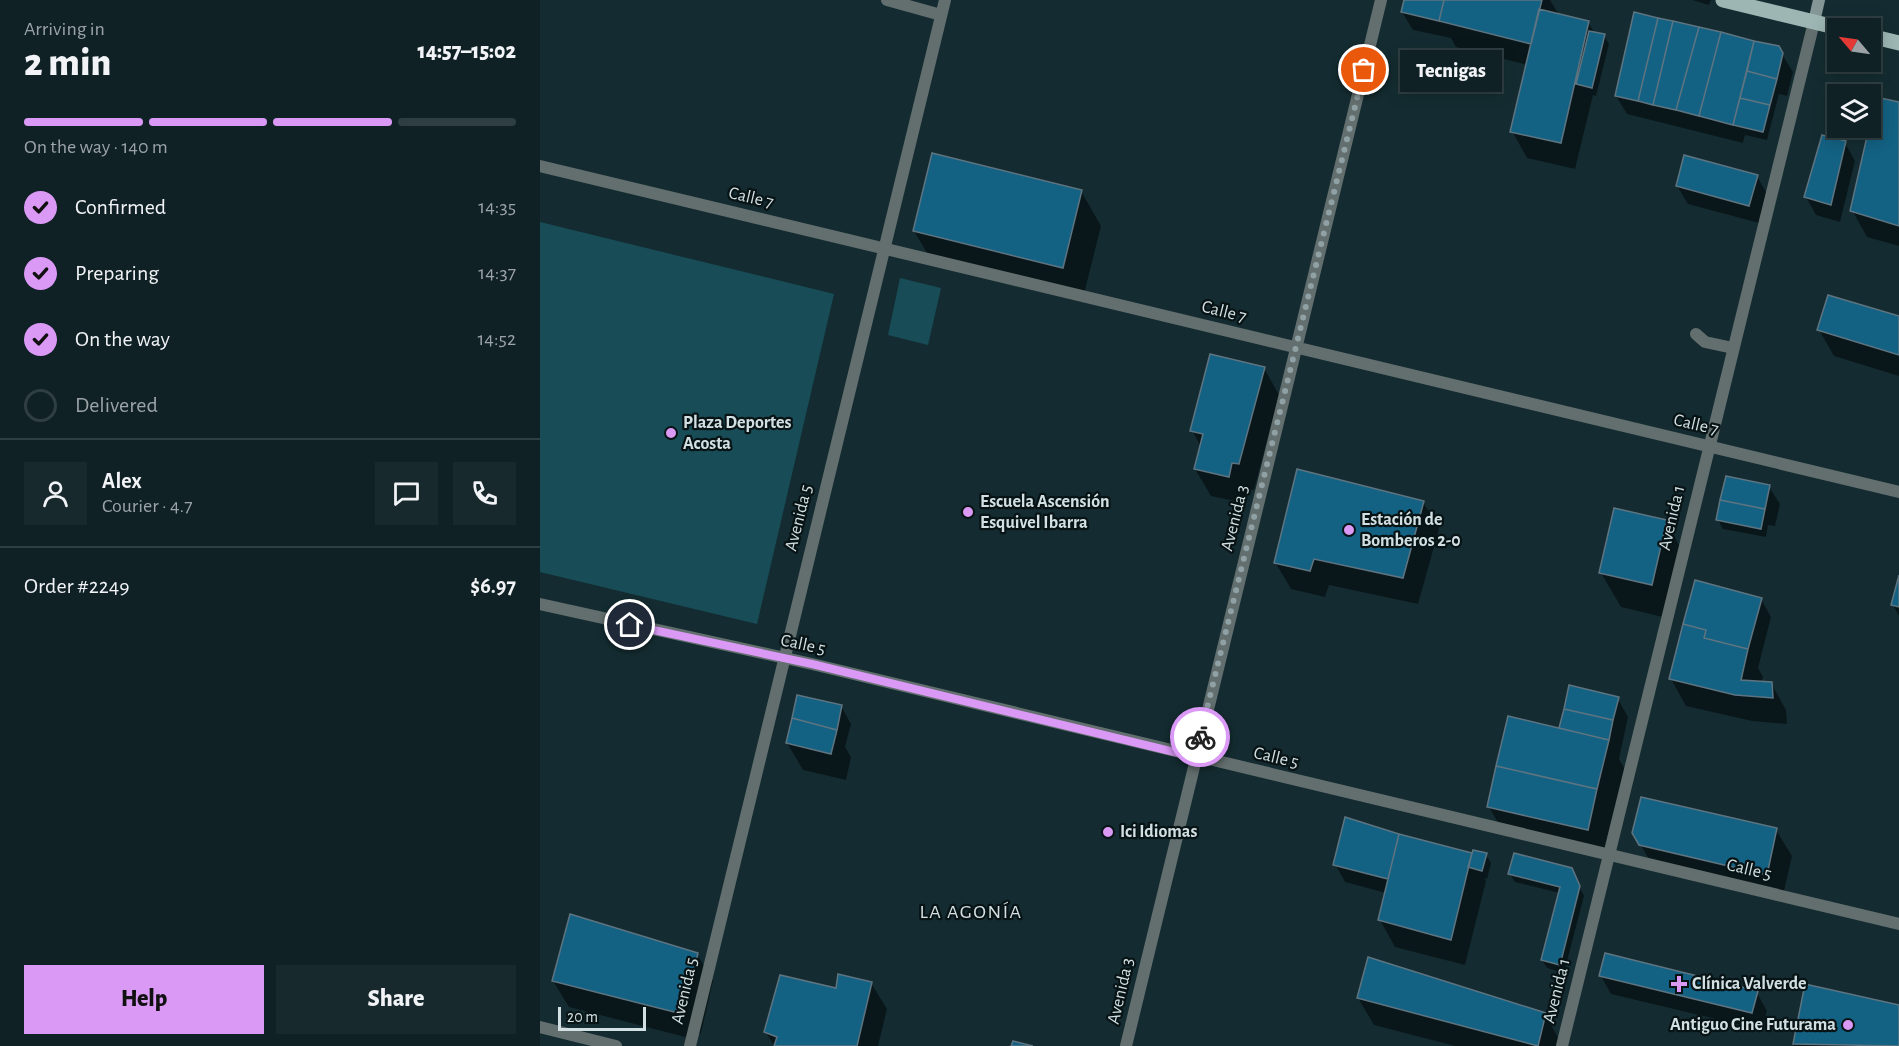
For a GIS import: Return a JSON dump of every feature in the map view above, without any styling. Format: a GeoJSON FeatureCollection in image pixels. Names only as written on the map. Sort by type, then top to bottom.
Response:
{"type":"FeatureCollection","features":[{"type":"Feature","properties":{"kind":"main road"},"geometry":{"type":"LineString","coordinates":[[1723,0],[1827,25]]}},
{"type":"Feature","properties":{"kind":"main road","name":"Avenida 1"},"geometry":{"type":"LineString","coordinates":[[1814,22],[1819,0]]}},
{"type":"Feature","properties":{"kind":"main road"},"geometry":{"type":"LineString","coordinates":[[1881,39],[1899,43]]}},
{"type":"Feature","properties":{"kind":"street"},"geometry":{"type":"LineString","coordinates":[[887,0],[941,15]]}},
{"type":"Feature","properties":{"kind":"street","name":"Avenida 5"},"geometry":{"type":"LineString","coordinates":[[690,1046],[945,0]]}},
{"type":"Feature","properties":{"kind":"street","name":"Avenida 3"},"geometry":{"type":"LineString","coordinates":[[1126,1046],[1381,0]]}},
{"type":"Feature","properties":{"kind":"street","name":"Avenida 1"},"geometry":{"type":"LineString","coordinates":[[1562,1046],[1610,856],[1707,446],[1814,22]]}},
{"type":"Feature","properties":{"kind":"street","name":"Calle 7"},"geometry":{"type":"LineString","coordinates":[[540,166],[1899,492]]}},
{"type":"Feature","properties":{"kind":"street"},"geometry":{"type":"LineString","coordinates":[[1696,334],[1705,342],[1732,348]]}},
{"type":"Feature","properties":{"kind":"street","name":"Calle 5"},"geometry":{"type":"LineString","coordinates":[[540,604],[783,658],[1899,924]]}},
{"type":"Feature","properties":{"kind":"street"},"geometry":{"type":"LineString","coordinates":[[540,1027],[616,1046]]}},
{"type":"Feature","properties":{"kind":"shaded area","name":"Plaza Deportes Acosta"},"geometry":{"type":"Polygon","coordinates":[[[540,222],[834,294],[757,624],[540,572],[540,222]]]}},
{"type":"Feature","properties":{"kind":"shaded area"},"geometry":{"type":"Polygon","coordinates":[[[900,278],[941,288],[928,345],[888,335],[900,278]]]}},
{"type":"Feature","properties":{"kind":"building"},"geometry":{"type":"Polygon","coordinates":[[[1404,0],[1444,0],[1439,21],[1401,12],[1404,0]]]}},
{"type":"Feature","properties":{"kind":"building"},"geometry":{"type":"Polygon","coordinates":[[[1444,0],[1542,0],[1531,44],[1439,21],[1444,0]]]}},
{"type":"Feature","properties":{"kind":"building"},"geometry":{"type":"Polygon","coordinates":[[[1539,9],[1589,21],[1561,143],[1510,132],[1539,9]]]}},
{"type":"Feature","properties":{"kind":"building"},"geometry":{"type":"Polygon","coordinates":[[[1634,12],[1658,18],[1638,101],[1615,96],[1634,12]]]}},
{"type":"Feature","properties":{"kind":"building"},"geometry":{"type":"Polygon","coordinates":[[[1658,18],[1673,21],[1653,105],[1638,101],[1658,18]]]}},
{"type":"Feature","properties":{"kind":"building"},"geometry":{"type":"Polygon","coordinates":[[[1673,21],[1699,27],[1676,110],[1653,105],[1673,21]]]}},
{"type":"Feature","properties":{"kind":"building"},"geometry":{"type":"Polygon","coordinates":[[[1699,27],[1721,32],[1699,116],[1676,110],[1699,27]]]}},
{"type":"Feature","properties":{"kind":"building"},"geometry":{"type":"Polygon","coordinates":[[[1589,31],[1605,34],[1592,88],[1576,84],[1589,31]]]}},
{"type":"Feature","properties":{"kind":"building"},"geometry":{"type":"Polygon","coordinates":[[[1721,32],[1754,41],[1733,125],[1699,116],[1721,32]]]}},
{"type":"Feature","properties":{"kind":"building"},"geometry":{"type":"Polygon","coordinates":[[[1754,41],[1779,46],[1783,53],[1777,79],[1747,71],[1754,41]]]}},
{"type":"Feature","properties":{"kind":"building"},"geometry":{"type":"Polygon","coordinates":[[[1747,71],[1777,79],[1770,105],[1740,98],[1747,71]]]}},
{"type":"Feature","properties":{"kind":"building"},"geometry":{"type":"Polygon","coordinates":[[[1740,98],[1770,105],[1763,132],[1733,125],[1740,98]]]}},
{"type":"Feature","properties":{"kind":"building"},"geometry":{"type":"Polygon","coordinates":[[[1881,98],[1899,102],[1899,226],[1850,211],[1867,138],[1881,138],[1881,98]]]}},
{"type":"Feature","properties":{"kind":"building"},"geometry":{"type":"Polygon","coordinates":[[[1822,135],[1846,141],[1831,205],[1804,197],[1822,135]]]}},
{"type":"Feature","properties":{"kind":"building"},"geometry":{"type":"Polygon","coordinates":[[[932,153],[1082,190],[1063,268],[913,231],[932,153]]]}},
{"type":"Feature","properties":{"kind":"building"},"geometry":{"type":"Polygon","coordinates":[[[1684,155],[1758,175],[1749,206],[1676,186],[1684,155]]]}},
{"type":"Feature","properties":{"kind":"building"},"geometry":{"type":"Polygon","coordinates":[[[1828,295],[1899,316],[1899,355],[1817,330],[1828,295]]]}},
{"type":"Feature","properties":{"kind":"building"},"geometry":{"type":"Polygon","coordinates":[[[1210,354],[1265,367],[1239,464],[1232,463],[1229,477],[1194,469],[1203,434],[1190,431],[1210,354]]]}},
{"type":"Feature","properties":{"kind":"building","name":"Estación de Bomberos 2-0"},"geometry":{"type":"Polygon","coordinates":[[[1297,469],[1424,501],[1403,578],[1314,559],[1310,571],[1274,563],[1297,469]]]}},
{"type":"Feature","properties":{"kind":"building"},"geometry":{"type":"Polygon","coordinates":[[[1726,476],[1770,485],[1765,509],[1720,500],[1726,476]]]}},
{"type":"Feature","properties":{"kind":"building"},"geometry":{"type":"Polygon","coordinates":[[[1720,500],[1765,509],[1761,529],[1716,520],[1720,500]]]}},
{"type":"Feature","properties":{"kind":"building"},"geometry":{"type":"Polygon","coordinates":[[[1614,508],[1667,520],[1652,585],[1599,573],[1614,508]]]}},
{"type":"Feature","properties":{"kind":"building"},"geometry":{"type":"Polygon","coordinates":[[[1899,575],[1899,607],[1891,605],[1899,575]]]}},
{"type":"Feature","properties":{"kind":"building"},"geometry":{"type":"Polygon","coordinates":[[[1695,580],[1762,598],[1748,649],[1704,638],[1706,630],[1683,624],[1695,580]]]}},
{"type":"Feature","properties":{"kind":"building"},"geometry":{"type":"Polygon","coordinates":[[[1683,624],[1706,630],[1704,638],[1748,649],[1741,680],[1772,682],[1773,698],[1735,695],[1669,679],[1683,624]]]}},
{"type":"Feature","properties":{"kind":"building"},"geometry":{"type":"Polygon","coordinates":[[[1569,685],[1619,697],[1613,720],[1564,709],[1569,685]]]}},
{"type":"Feature","properties":{"kind":"building"},"geometry":{"type":"Polygon","coordinates":[[[797,695],[842,705],[837,730],[792,718],[797,695]]]}},
{"type":"Feature","properties":{"kind":"building"},"geometry":{"type":"Polygon","coordinates":[[[1564,709],[1613,720],[1609,740],[1559,728],[1564,709]]]}},
{"type":"Feature","properties":{"kind":"building"},"geometry":{"type":"Polygon","coordinates":[[[1508,716],[1609,740],[1597,789],[1496,766],[1508,716]]]}},
{"type":"Feature","properties":{"kind":"building"},"geometry":{"type":"Polygon","coordinates":[[[792,718],[837,730],[831,754],[786,743],[792,718]]]}},
{"type":"Feature","properties":{"kind":"building"},"geometry":{"type":"Polygon","coordinates":[[[1496,766],[1597,789],[1588,830],[1487,807],[1496,766]]]}},
{"type":"Feature","properties":{"kind":"building"},"geometry":{"type":"Polygon","coordinates":[[[1641,797],[1777,828],[1767,875],[1639,845],[1632,833],[1641,797]]]}},
{"type":"Feature","properties":{"kind":"building"},"geometry":{"type":"Polygon","coordinates":[[[1345,817],[1399,834],[1388,879],[1333,865],[1345,817]]]}},
{"type":"Feature","properties":{"kind":"building"},"geometry":{"type":"Polygon","coordinates":[[[1399,834],[1472,853],[1451,940],[1378,920],[1399,834]]]}},
{"type":"Feature","properties":{"kind":"building"},"geometry":{"type":"Polygon","coordinates":[[[1473,850],[1487,853],[1482,871],[1468,867],[1473,850]]]}},
{"type":"Feature","properties":{"kind":"building"},"geometry":{"type":"Polygon","coordinates":[[[1514,853],[1572,868],[1580,886],[1560,965],[1541,960],[1560,887],[1508,874],[1514,853]]]}},
{"type":"Feature","properties":{"kind":"building"},"geometry":{"type":"Polygon","coordinates":[[[570,914],[698,953],[686,1006],[674,1012],[552,981],[570,914]]]}},
{"type":"Feature","properties":{"kind":"building","name":"Clínica Valverde"},"geometry":{"type":"Polygon","coordinates":[[[1605,953],[1758,991],[1752,1013],[1599,976],[1605,953]]]}},
{"type":"Feature","properties":{"kind":"building"},"geometry":{"type":"Polygon","coordinates":[[[1368,957],[1546,1013],[1538,1046],[1357,998],[1368,957]]]}},
{"type":"Feature","properties":{"kind":"building"},"geometry":{"type":"Polygon","coordinates":[[[838,974],[872,982],[857,1046],[774,1046],[777,1037],[764,1032],[780,975],[836,988],[838,974]]]}},
{"type":"Feature","properties":{"kind":"building","name":"Antiguo Cine Futurama"},"geometry":{"type":"Polygon","coordinates":[[[1805,984],[1899,1005],[1899,1046],[1793,1044],[1805,984]]]}},
{"type":"Feature","properties":{"kind":"building"},"geometry":{"type":"Polygon","coordinates":[[[1013,1041],[1033,1046],[1011,1046],[1013,1041]]]}},
{"type":"Feature","properties":{"kind":"way so far"},"geometry":{"type":"LineString","coordinates":[[1200,737],[1364,70]]}},
{"type":"Feature","properties":{"kind":"place","name":"Tecnigas"},"geometry":{"type":"Point","coordinates":[1364,70]}},
{"type":"Feature","properties":{"kind":"place","name":"Plaza Deportes Acosta"},"geometry":{"type":"Point","coordinates":[671,433]}},
{"type":"Feature","properties":{"kind":"place","name":"Escuela Ascensión Esquivel Ibarra"},"geometry":{"type":"Point","coordinates":[968,512]}},
{"type":"Feature","properties":{"kind":"place","name":"Estación de Bomberos 2-0"},"geometry":{"type":"Point","coordinates":[1349,530]}},
{"type":"Feature","properties":{"kind":"place","name":"Ici Idiomas"},"geometry":{"type":"Point","coordinates":[1108,832]}},
{"type":"Feature","properties":{"kind":"place","name":"Clínica Valverde"},"geometry":{"type":"Point","coordinates":[1679,984]}},
{"type":"Feature","properties":{"kind":"place","name":"Antiguo Cine Futurama"},"geometry":{"type":"Point","coordinates":[1848,1025]}},
{"type":"Feature","properties":{"kind":"district","name":"LA AGONÍA"},"geometry":{"type":"Point","coordinates":[971,912]}},
{"type":"Feature","properties":{"kind":"route"},"geometry":{"type":"LineString","coordinates":[[630,625],[812,664],[1195,757],[1200,737]]}}]}
